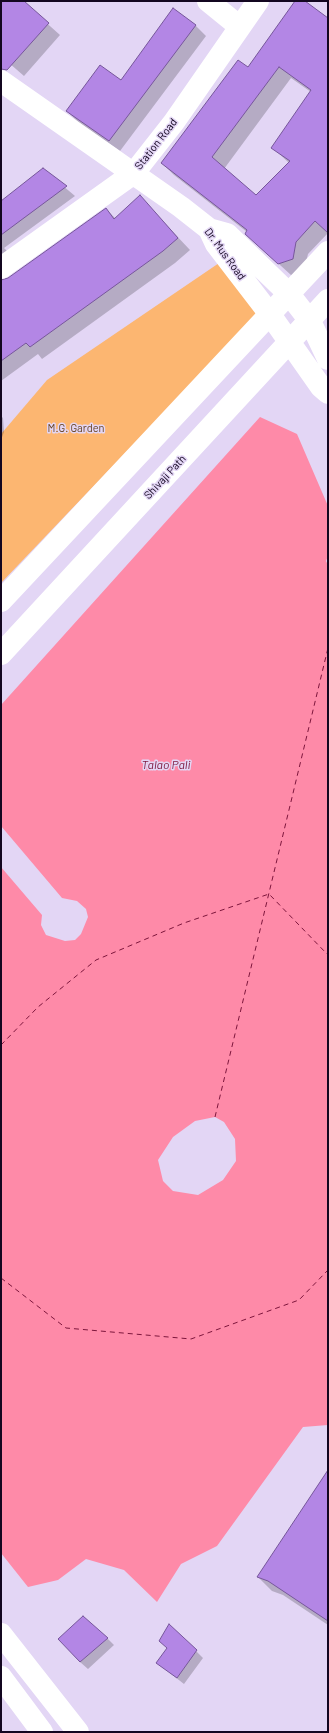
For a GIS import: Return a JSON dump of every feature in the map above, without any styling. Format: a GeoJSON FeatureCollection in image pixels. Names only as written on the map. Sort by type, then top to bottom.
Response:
{"type":"FeatureCollection","features":[{"type":"Feature","properties":{"kind":"main road"},"geometry":{"type":"LineString","coordinates":[[208,1],[240,27]]}},
{"type":"Feature","properties":{"kind":"main road","name":"Station Road"},"geometry":{"type":"LineString","coordinates":[[1,268],[134,173],[174,122],[258,1]]}},
{"type":"Feature","properties":{"kind":"main road","name":"Dr. Mus Road"},"geometry":{"type":"LineString","coordinates":[[1,81],[134,173],[209,229],[216,244],[269,313],[321,387],[328,393]]}},
{"type":"Feature","properties":{"kind":"main road"},"geometry":{"type":"LineString","coordinates":[[209,229],[227,234],[289,294],[310,320],[328,359]]}},
{"type":"Feature","properties":{"kind":"main road"},"geometry":{"type":"LineString","coordinates":[[1,601],[269,313],[328,252]]}},
{"type":"Feature","properties":{"kind":"main road","name":"Shivaji Path"},"geometry":{"type":"LineString","coordinates":[[1,654],[290,343],[328,300]]}},
{"type":"Feature","properties":{"kind":"main road"},"geometry":{"type":"LineString","coordinates":[[1,1634],[78,1732]]}},
{"type":"Feature","properties":{"kind":"main road"},"geometry":{"type":"LineString","coordinates":[[1,1677],[42,1732]]}},
{"type":"Feature","properties":{"kind":"green space","name":"M.G. Garden"},"geometry":{"type":"Polygon","coordinates":[[[222,261],[258,314],[1,583],[1,434],[47,380],[222,261]]]}},
{"type":"Feature","properties":{"kind":"water","name":"Talao Pali"},"geometry":{"type":"Polygon","coordinates":[[[260,417],[297,434],[328,506],[328,556],[326,561],[328,565],[328,1425],[303,1427],[217,1546],[181,1564],[157,1602],[124,1570],[86,1559],[58,1580],[28,1587],[1,1553],[1,867],[42,915],[41,925],[46,935],[65,941],[75,940],[81,934],[88,917],[86,909],[77,901],[62,898],[1,826],[1,705],[260,417]],[[215,1117],[195,1121],[173,1137],[158,1160],[163,1181],[173,1191],[198,1195],[223,1180],[236,1161],[235,1139],[224,1122],[215,1117]]]}},
{"type":"Feature","properties":{"kind":"building"},"geometry":{"type":"Polygon","coordinates":[[[1,1],[24,1],[49,23],[7,70],[1,69],[1,1]]]}},
{"type":"Feature","properties":{"kind":"building"},"geometry":{"type":"Polygon","coordinates":[[[295,1],[305,1],[328,18],[328,233],[315,221],[296,242],[293,259],[278,264],[245,234],[247,230],[161,163],[238,60],[248,67],[295,1]],[[279,67],[212,157],[256,195],[290,161],[271,148],[311,90],[279,67]]]}},
{"type":"Feature","properties":{"kind":"building"},"geometry":{"type":"Polygon","coordinates":[[[173,8],[196,25],[109,141],[66,111],[100,65],[121,80],[173,8]]]}},
{"type":"Feature","properties":{"kind":"building"},"geometry":{"type":"Polygon","coordinates":[[[43,168],[67,186],[1,235],[1,201],[43,168]]]}},
{"type":"Feature","properties":{"kind":"building"},"geometry":{"type":"Polygon","coordinates":[[[140,195],[178,238],[163,251],[30,347],[26,343],[1,361],[1,280],[8,278],[106,208],[114,219],[140,195]]]}},
{"type":"Feature","properties":{"kind":"building"},"geometry":{"type":"Polygon","coordinates":[[[328,1470],[328,1621],[268,1581],[257,1577],[328,1470]]]}},
{"type":"Feature","properties":{"kind":"building"},"geometry":{"type":"Polygon","coordinates":[[[83,1616],[108,1638],[80,1662],[58,1639],[83,1616]]]}},
{"type":"Feature","properties":{"kind":"building"},"geometry":{"type":"Polygon","coordinates":[[[169,1624],[197,1650],[177,1678],[156,1663],[167,1648],[159,1641],[169,1624]]]}},
{"type":"Feature","properties":{"kind":"ferry route"},"geometry":{"type":"LineString","coordinates":[[215,1117],[328,648]]}},
{"type":"Feature","properties":{"kind":"ferry route"},"geometry":{"type":"LineString","coordinates":[[1,1045],[38,1007],[96,960],[184,923],[269,894],[328,955]]}},
{"type":"Feature","properties":{"kind":"ferry route"},"geometry":{"type":"LineString","coordinates":[[1,1278],[66,1328],[191,1339],[299,1300],[328,1270]]}}]}
